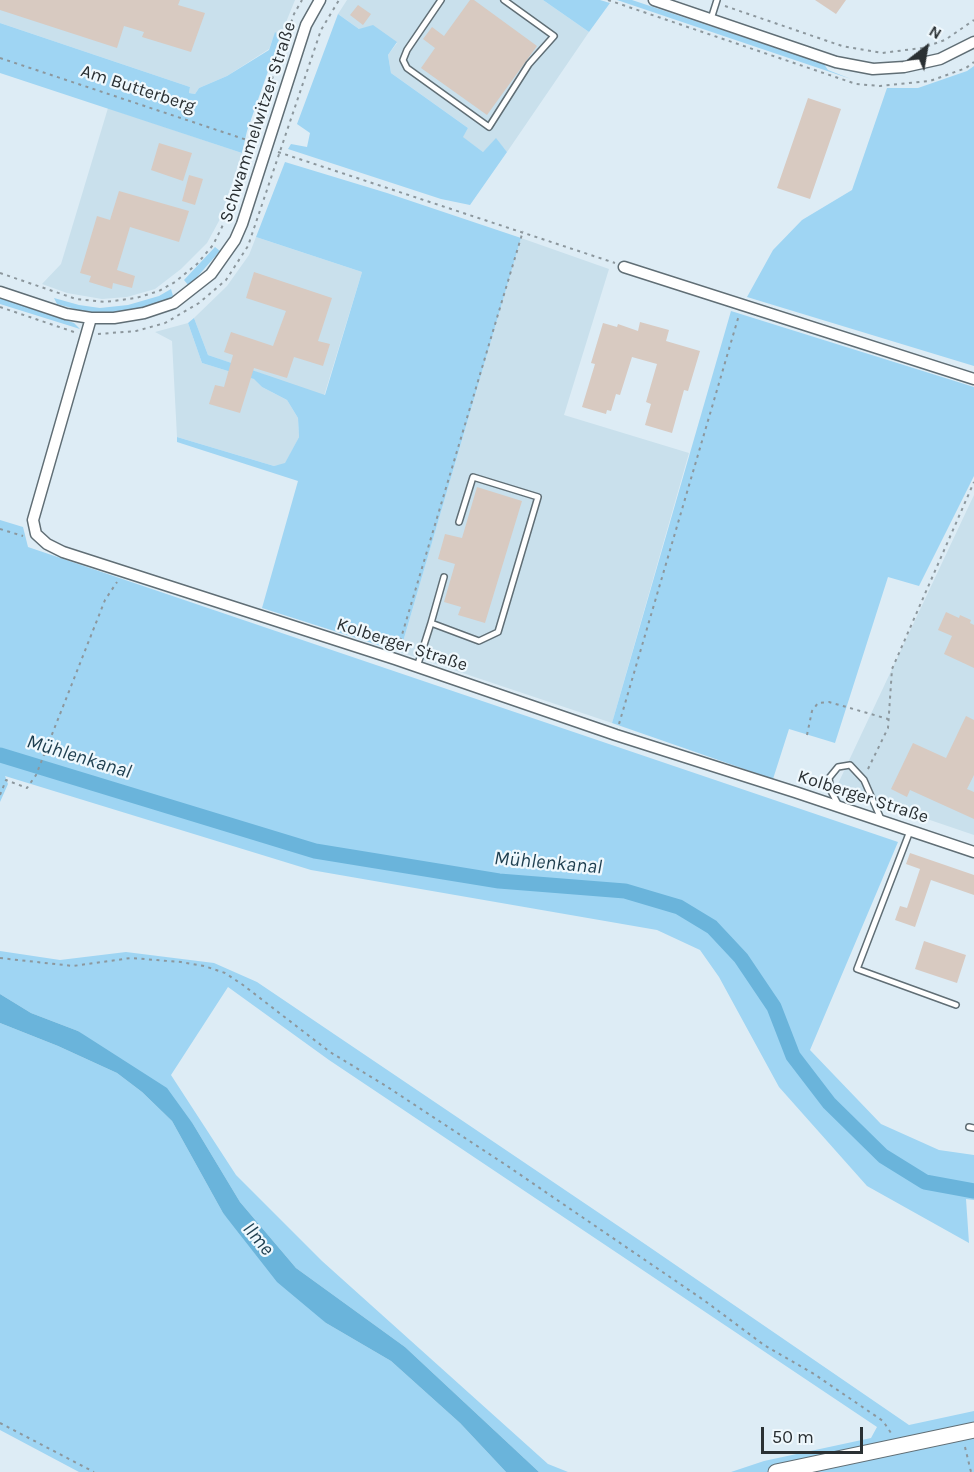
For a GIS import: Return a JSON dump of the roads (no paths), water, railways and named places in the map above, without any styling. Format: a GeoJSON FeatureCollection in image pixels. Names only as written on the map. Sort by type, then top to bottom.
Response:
{"type":"FeatureCollection","features":[{"type":"Feature","properties":{"kind":"street","name":"Schwammelwitzer Straße"},"geometry":{"type":"LineString","coordinates":[[0,292],[66,314],[92,318],[114,318],[144,314],[174,303],[211,274],[235,240],[306,25],[320,0]]}},
{"type":"Feature","properties":{"kind":"street"},"geometry":{"type":"LineString","coordinates":[[654,0],[836,62],[873,69],[904,67],[940,59],[974,42]]}},
{"type":"Feature","properties":{"kind":"street"},"geometry":{"type":"LineString","coordinates":[[624,267],[974,379]]}},
{"type":"Feature","properties":{"kind":"street","name":"Kolberger Straße"},"geometry":{"type":"LineString","coordinates":[[92,318],[33,520],[36,534],[47,544],[63,552],[395,659],[616,735],[974,852]]}},
{"type":"Feature","properties":{"kind":"street"},"geometry":{"type":"LineString","coordinates":[[776,1472],[968,1431]]}},
{"type":"Feature","properties":{"kind":"lane"},"geometry":{"type":"LineString","coordinates":[[441,0],[407,50],[403,60],[406,68],[489,126],[529,64],[554,36],[504,0]]}},
{"type":"Feature","properties":{"kind":"lane"},"geometry":{"type":"LineString","coordinates":[[711,19],[716,1]]}},
{"type":"Feature","properties":{"kind":"lane"},"geometry":{"type":"LineString","coordinates":[[430,623],[479,641],[498,632],[538,497],[473,477],[459,522]]}},
{"type":"Feature","properties":{"kind":"lane"},"geometry":{"type":"LineString","coordinates":[[417,667],[444,577]]}},
{"type":"Feature","properties":{"kind":"lane"},"geometry":{"type":"LineString","coordinates":[[840,807],[831,791],[829,778],[838,767],[850,765],[864,780],[882,821]]}},
{"type":"Feature","properties":{"kind":"lane"},"geometry":{"type":"LineString","coordinates":[[910,830],[857,969],[956,1005]]}},
{"type":"Feature","properties":{"kind":"water","name":"Ilme"},"geometry":{"type":"Polygon","coordinates":[[[0,994],[31,1013],[78,1031],[167,1088],[193,1124],[240,1202],[296,1268],[405,1347],[539,1472],[506,1472],[460,1423],[391,1361],[326,1323],[277,1282],[223,1213],[172,1121],[142,1092],[117,1073],[0,1023],[0,994]]]}},
{"type":"Feature","properties":{"kind":"waterway","name":"Mühlenkanal"},"geometry":{"type":"LineString","coordinates":[[0,755],[315,851],[499,881],[625,891],[679,907],[712,927],[741,958],[774,1007],[793,1056],[829,1103],[883,1156],[925,1182],[974,1191]]}}]}
